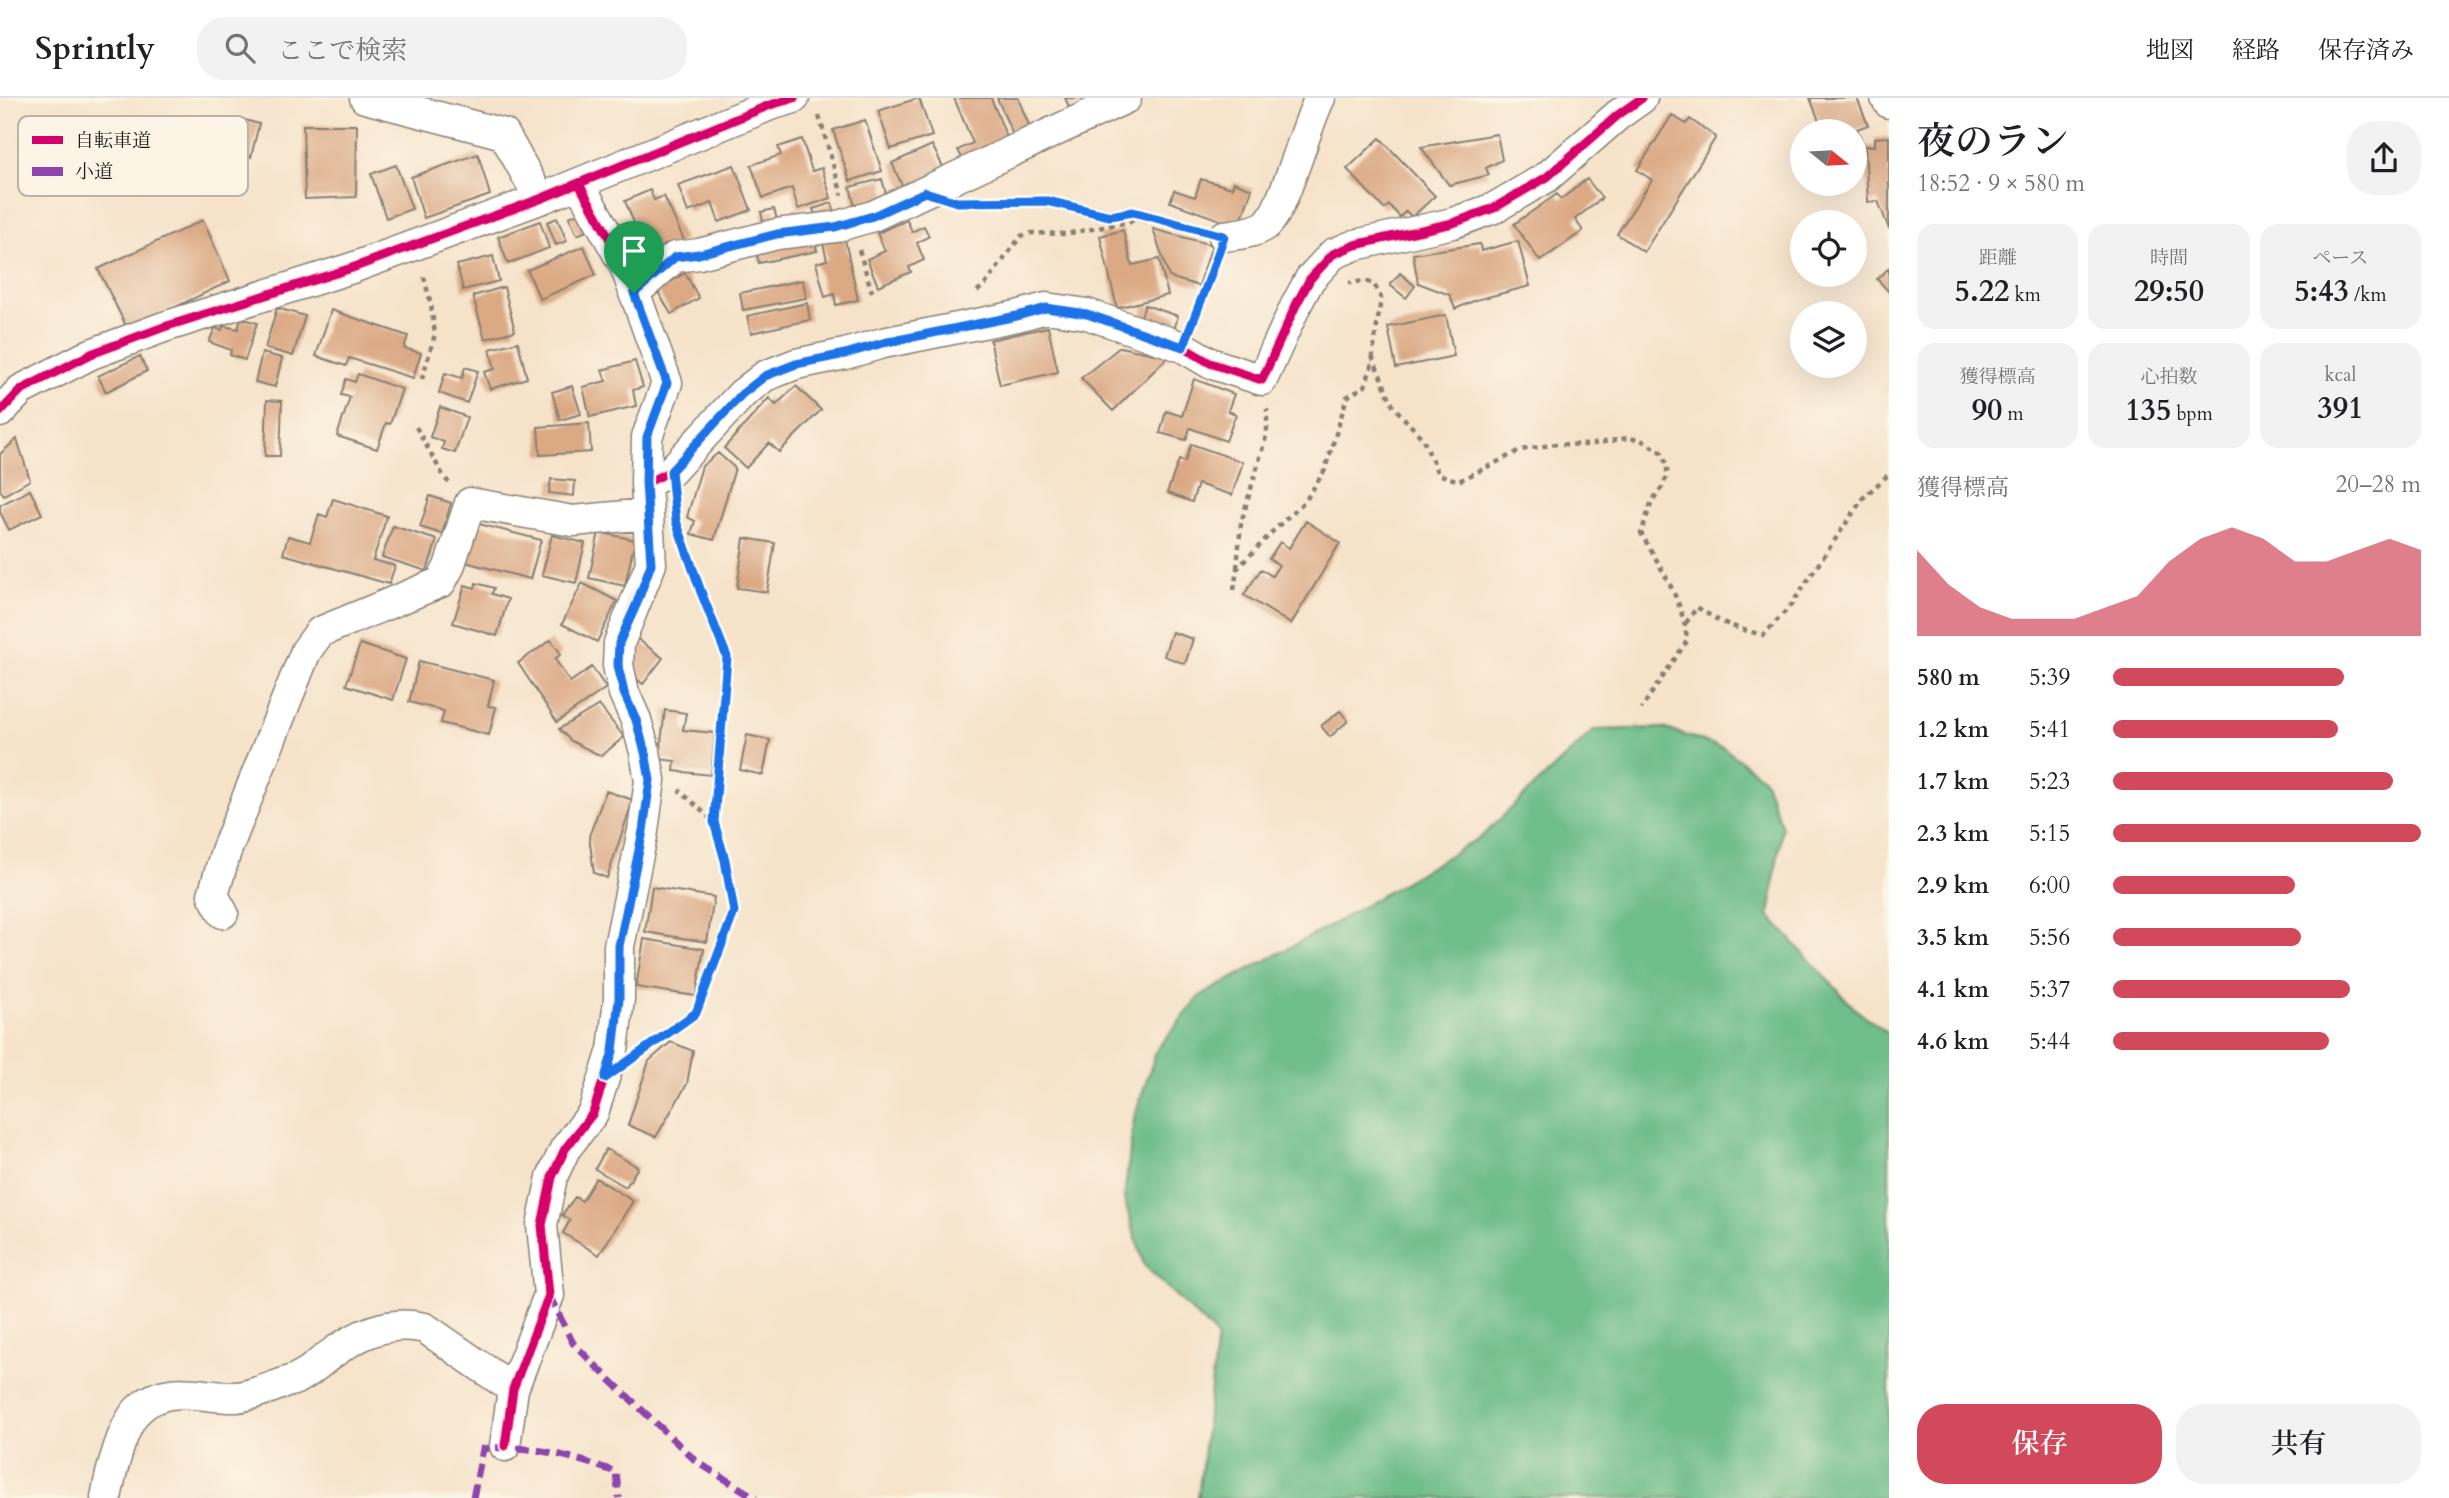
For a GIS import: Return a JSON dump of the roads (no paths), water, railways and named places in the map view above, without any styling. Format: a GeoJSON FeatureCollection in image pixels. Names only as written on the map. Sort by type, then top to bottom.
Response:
{"type":"FeatureCollection","features":[{"type":"Feature","properties":{"kind":"street"},"geometry":{"type":"LineString","coordinates":[[365,98],[504,134],[540,199]]}},
{"type":"Feature","properties":{"kind":"street"},"geometry":{"type":"LineString","coordinates":[[634,293],[675,257],[699,254],[777,234],[835,227],[883,211],[1126,98]]}},
{"type":"Feature","properties":{"kind":"street"},"geometry":{"type":"LineString","coordinates":[[1224,236],[1253,231],[1268,224],[1282,199],[1320,98]]}},
{"type":"Feature","properties":{"kind":"street"},"geometry":{"type":"LineString","coordinates":[[646,482],[671,471],[742,394],[765,376],[796,364],[1046,308],[1087,314],[1183,347],[1210,363],[1262,380],[1310,279],[1333,254],[1375,240],[1453,223],[1504,202],[1546,177],[1642,98]]}},
{"type":"Feature","properties":{"kind":"street"},"geometry":{"type":"LineString","coordinates":[[1886,98],[1889,103]]}},
{"type":"Feature","properties":{"kind":"street"},"geometry":{"type":"LineString","coordinates":[[0,412],[21,390],[91,354],[164,327],[416,245],[788,103]]}},
{"type":"Feature","properties":{"kind":"street"},"geometry":{"type":"LineString","coordinates":[[505,1446],[513,1389],[549,1295],[542,1225],[552,1177],[565,1149],[593,1113],[613,1051],[619,999],[619,946],[643,831],[650,780],[645,752],[636,720],[624,693],[618,665],[619,643],[651,564],[647,514],[647,437],[667,383],[625,266],[579,184]]}},
{"type":"Feature","properties":{"kind":"street"},"geometry":{"type":"LineString","coordinates":[[223,913],[213,895],[226,851],[306,650],[320,632],[441,582],[449,567],[470,503],[573,521],[647,514]]}},
{"type":"Feature","properties":{"kind":"street"},"geometry":{"type":"LineString","coordinates":[[106,1498],[121,1442],[138,1410],[160,1395],[186,1392],[237,1397],[298,1379],[344,1344],[384,1326],[410,1324],[425,1328],[513,1389]]}}]}
